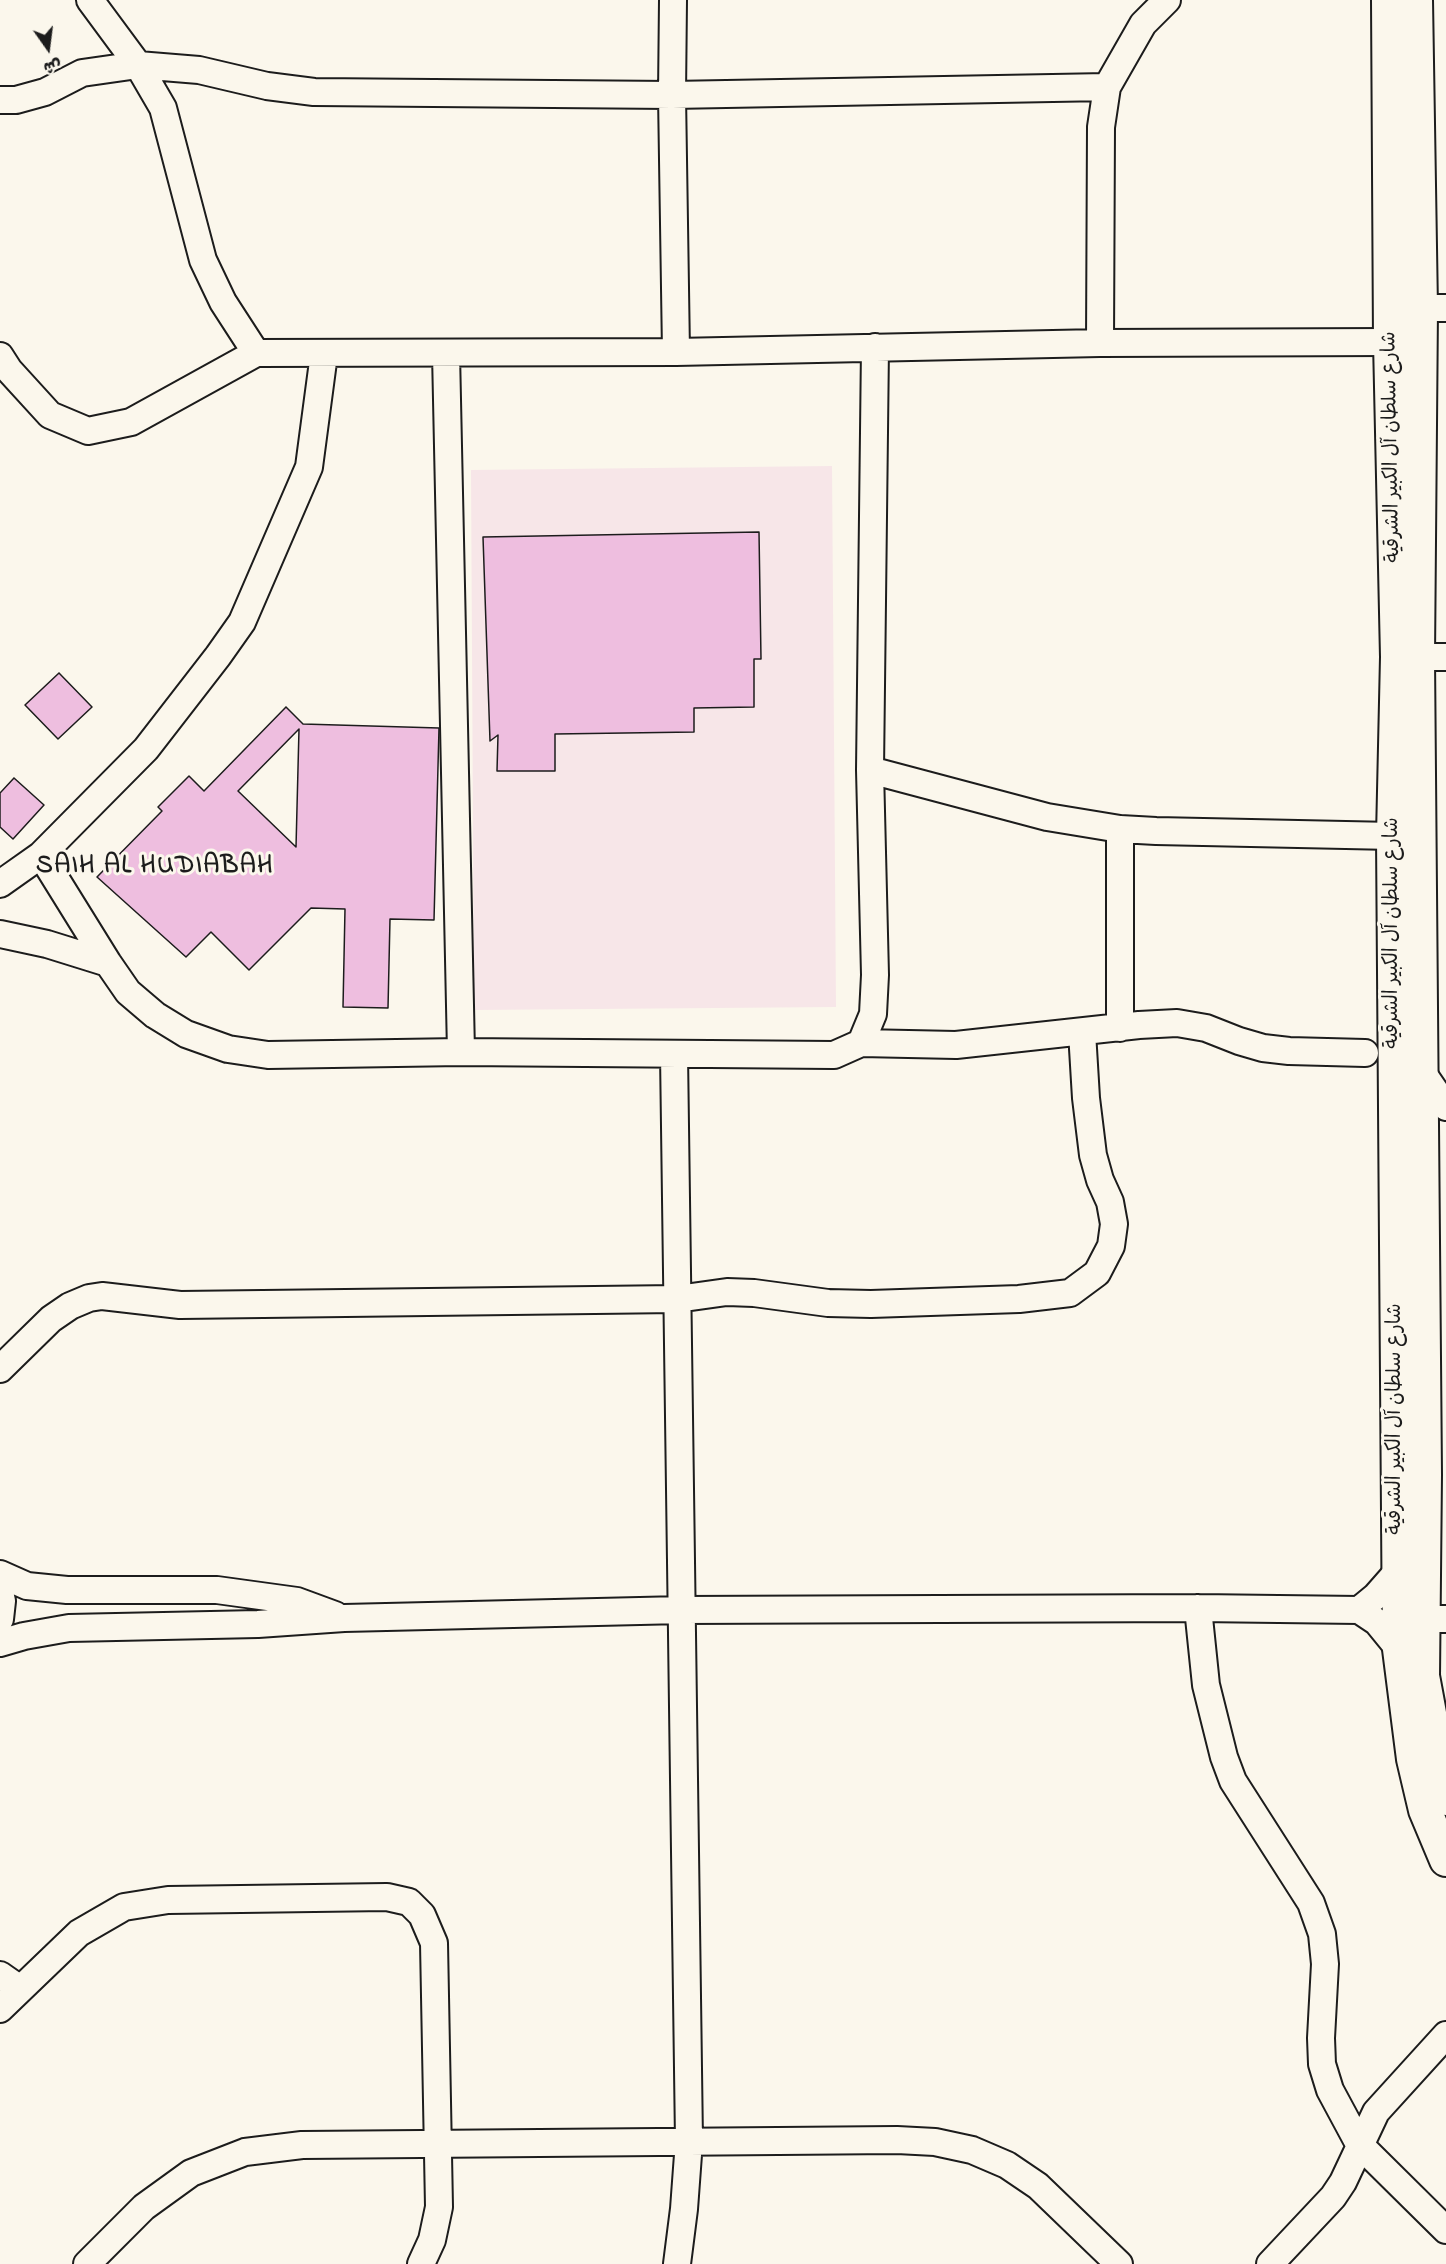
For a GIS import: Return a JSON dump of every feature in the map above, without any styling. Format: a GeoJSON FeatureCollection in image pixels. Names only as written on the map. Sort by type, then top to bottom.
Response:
{"type":"FeatureCollection","features":[{"type":"Feature","properties":{"kind":"main road","name":"شارع سلطان آل الكبير الشرقية"},"geometry":{"type":"LineString","coordinates":[[1388,0],[1390,342],[1397,657],[1393,836],[1399,1649],[1413,1759],[1425,1810],[1446,1860]]}},
{"type":"Feature","properties":{"kind":"main road","name":"شارع سلطان آل الكبير الشرقية"},"geometry":{"type":"LineString","coordinates":[[1416,0],[1434,308],[1432,657],[1422,1072],[1436,1474],[1435,1619],[1424,1676],[1446,1798]]}},
{"type":"Feature","properties":{"kind":"street"},"geometry":{"type":"LineString","coordinates":[[90,0],[138,65],[163,108],[203,260],[223,302],[256,353]]}},
{"type":"Feature","properties":{"kind":"street"},"geometry":{"type":"LineString","coordinates":[[673,0],[672,95],[676,352]]}},
{"type":"Feature","properties":{"kind":"street"},"geometry":{"type":"LineString","coordinates":[[1101,343],[1101,127],[1107,87],[1143,24],[1167,0]]}},
{"type":"Feature","properties":{"kind":"street"},"geometry":{"type":"LineString","coordinates":[[0,100],[16,100],[45,92],[82,73],[138,65],[199,70],[267,86],[314,92],[672,95],[1107,87]]}},
{"type":"Feature","properties":{"kind":"street"},"geometry":{"type":"LineString","coordinates":[[3,367],[50,415],[88,431],[131,422],[256,353],[676,352],[1101,343],[1390,342]]}},
{"type":"Feature","properties":{"kind":"street"},"geometry":{"type":"LineString","coordinates":[[861,1043],[873,1014],[875,975],[870,770],[875,347]]}},
{"type":"Feature","properties":{"kind":"street"},"geometry":{"type":"LineString","coordinates":[[446,353],[461,1052]]}},
{"type":"Feature","properties":{"kind":"street"},"geometry":{"type":"LineString","coordinates":[[0,884],[41,855],[146,749],[206,673],[242,622],[309,467],[324,354]]}},
{"type":"Feature","properties":{"kind":"street"},"geometry":{"type":"LineString","coordinates":[[870,770],[1047,817],[1119,829],[1393,836]]}},
{"type":"Feature","properties":{"kind":"street"},"geometry":{"type":"LineString","coordinates":[[1119,829],[1120,1028]]}},
{"type":"Feature","properties":{"kind":"street"},"geometry":{"type":"LineString","coordinates":[[41,855],[128,992],[155,1015],[186,1034],[228,1049],[268,1055],[461,1052],[834,1055],[861,1043],[956,1045],[1177,1023],[1206,1028],[1263,1048],[1365,1053]]}},
{"type":"Feature","properties":{"kind":"street"},"geometry":{"type":"LineString","coordinates":[[0,934],[108,963]]}},
{"type":"Feature","properties":{"kind":"street"},"geometry":{"type":"LineString","coordinates":[[0,1369],[51,1319],[70,1306],[89,1298],[102,1296],[180,1305],[677,1299],[736,1292],[817,1302],[871,1304],[1019,1299],[1070,1293],[1097,1273],[1111,1246],[1114,1224],[1110,1202],[1100,1180],[1093,1155],[1086,1098],[1082,1032]]}},
{"type":"Feature","properties":{"kind":"street"},"geometry":{"type":"LineString","coordinates":[[674,1054],[688,2141],[684,2210],[677,2264]]}},
{"type":"Feature","properties":{"kind":"street"},"geometry":{"type":"LineString","coordinates":[[1422,1072],[1446,1107]]}},
{"type":"Feature","properties":{"kind":"street"},"geometry":{"type":"LineString","coordinates":[[1359,1610],[1385,1587],[1398,1571]]}},
{"type":"Feature","properties":{"kind":"street"},"geometry":{"type":"LineString","coordinates":[[0,1574],[27,1586],[57,1589],[217,1590],[297,1600],[344,1618]]}},
{"type":"Feature","properties":{"kind":"street"},"geometry":{"type":"LineString","coordinates":[[0,1592],[2,1601],[0,1619]]}},
{"type":"Feature","properties":{"kind":"street"},"geometry":{"type":"LineString","coordinates":[[1198,1608],[1206,1685],[1224,1757],[1233,1781],[1311,1903],[1322,1934],[1325,1964],[1322,2064],[1334,2100],[1359,2144],[1446,2230]]}},
{"type":"Feature","properties":{"kind":"street"},"geometry":{"type":"LineString","coordinates":[[0,1643],[69,1628],[258,1624],[344,1618],[682,1610],[1198,1608],[1359,1610],[1377,1622],[1399,1649]]}},
{"type":"Feature","properties":{"kind":"street"},"geometry":{"type":"LineString","coordinates":[[0,2009],[10,1982],[79,1933],[124,1907],[168,1900],[387,1897],[409,1902],[422,1916],[434,1943],[439,2207],[432,2240],[421,2264]]}},
{"type":"Feature","properties":{"kind":"street"},"geometry":{"type":"LineString","coordinates":[[1270,2264],[1333,2197],[1343,2182],[1376,2112],[1446,2035]]}},
{"type":"Feature","properties":{"kind":"street"},"geometry":{"type":"LineString","coordinates":[[87,2264],[144,2207],[191,2173],[244,2152],[302,2145],[897,2140],[935,2142],[972,2150],[1007,2165],[1038,2186],[1119,2264]]}},
{"type":"Feature","properties":{"kind":"shaded area"},"geometry":{"type":"Polygon","coordinates":[[[832,466],[836,1007],[474,1010],[471,470],[832,466]]]}},
{"type":"Feature","properties":{"kind":"building"},"geometry":{"type":"Polygon","coordinates":[[[759,532],[761,659],[754,659],[754,707],[694,708],[694,732],[555,734],[555,771],[497,771],[498,735],[490,741],[483,537],[759,532]]]}},
{"type":"Feature","properties":{"kind":"building"},"geometry":{"type":"Polygon","coordinates":[[[59,673],[92,707],[58,739],[25,705],[59,673]]]}},
{"type":"Feature","properties":{"kind":"building"},"geometry":{"type":"Polygon","coordinates":[[[286,707],[303,724],[439,728],[434,920],[390,919],[388,1008],[343,1007],[345,909],[311,908],[249,970],[211,932],[186,957],[97,877],[162,811],[158,807],[189,776],[204,791],[286,707]],[[299,729],[238,791],[296,847],[299,729]]]}},
{"type":"Feature","properties":{"kind":"building"},"geometry":{"type":"Polygon","coordinates":[[[14,778],[44,805],[13,839],[0,827],[0,793],[14,778]]]}},
{"type":"Feature","properties":{"kind":"district","name":"SAIH AL HUDIABAH"},"geometry":{"type":"Point","coordinates":[155,868]}}]}
